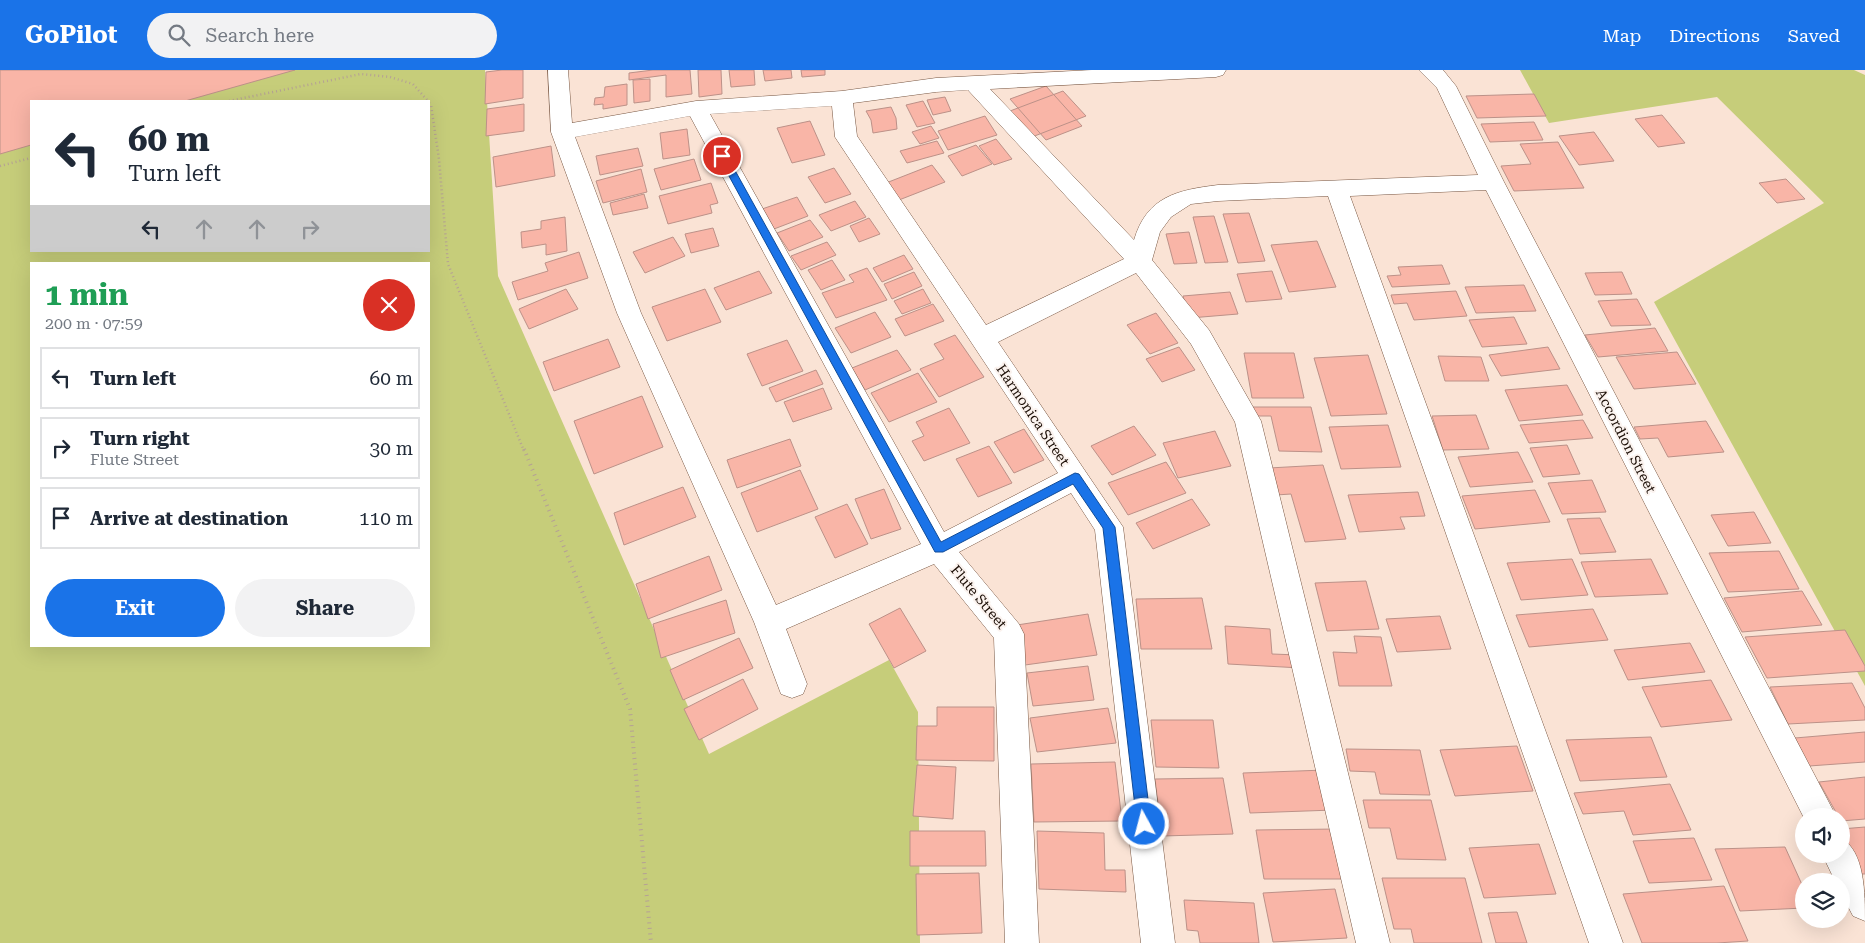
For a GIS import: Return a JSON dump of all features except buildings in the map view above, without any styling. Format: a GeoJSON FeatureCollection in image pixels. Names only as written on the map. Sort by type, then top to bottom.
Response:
{"type":"FeatureCollection","features":[{"type":"Feature","properties":{"kind":"street"},"geometry":{"type":"LineString","coordinates":[[558,70],[562,132],[629,313],[769,622],[792,684]]}},
{"type":"Feature","properties":{"kind":"street"},"geometry":{"type":"LineString","coordinates":[[562,132],[696,108],[842,98],[933,78],[973,83],[1216,70]]}},
{"type":"Feature","properties":{"kind":"street","name":"Accordion Street"},"geometry":{"type":"LineString","coordinates":[[1429,70],[1438,76],[1446,86],[1493,182],[1816,808]]}},
{"type":"Feature","properties":{"kind":"street"},"geometry":{"type":"LineString","coordinates":[[973,83],[1140,261],[1200,337],[1248,421],[1373,943]]}},
{"type":"Feature","properties":{"kind":"street","name":"Harmonica Street"},"geometry":{"type":"LineString","coordinates":[[842,98],[846,137],[1109,527],[1158,943]]}},
{"type":"Feature","properties":{"kind":"street","name":"Flute Street"},"geometry":{"type":"LineString","coordinates":[[696,108],[939,548],[1009,634],[1022,943]]}},
{"type":"Feature","properties":{"kind":"street"},"geometry":{"type":"LineString","coordinates":[[981,339],[1140,261],[1149,230],[1163,211],[1186,197],[1218,193],[1493,182]]}},
{"type":"Feature","properties":{"kind":"street"},"geometry":{"type":"LineString","coordinates":[[1336,188],[1606,943]]}},
{"type":"Feature","properties":{"kind":"street"},"geometry":{"type":"LineString","coordinates":[[769,622],[939,548],[1075,477]]}},
{"type":"Feature","properties":{"kind":"street"},"geometry":{"type":"LineString","coordinates":[[1844,863],[1865,904]]}},
{"type":"Feature","properties":{"kind":"path"},"geometry":{"type":"LineString","coordinates":[[235,100],[361,74],[390,77],[413,84],[426,100]]}},
{"type":"Feature","properties":{"kind":"path"},"geometry":{"type":"LineString","coordinates":[[430,104],[439,159],[448,264],[630,708],[651,943]]}},
{"type":"Feature","properties":{"kind":"path"},"geometry":{"type":"LineString","coordinates":[[0,166],[30,158]]}},
{"type":"Feature","properties":{"kind":"green space"},"geometry":{"type":"Polygon","coordinates":[[[262,70],[485,70],[498,276],[709,754],[889,660],[918,712],[920,943],[0,943],[0,142],[30,134],[30,252],[430,252],[430,100],[153,100],[262,70]]]}},
{"type":"Feature","properties":{"kind":"green space"},"geometry":{"type":"Polygon","coordinates":[[[1520,70],[1854,70],[1865,75],[1865,686],[1654,302],[1824,203],[1717,97],[1549,123],[1520,70]]]}},
{"type":"Feature","properties":{"kind":"route"},"geometry":{"type":"LineString","coordinates":[[722,156],[939,548],[1075,477],[1109,527],[1144,824]]}}]}
